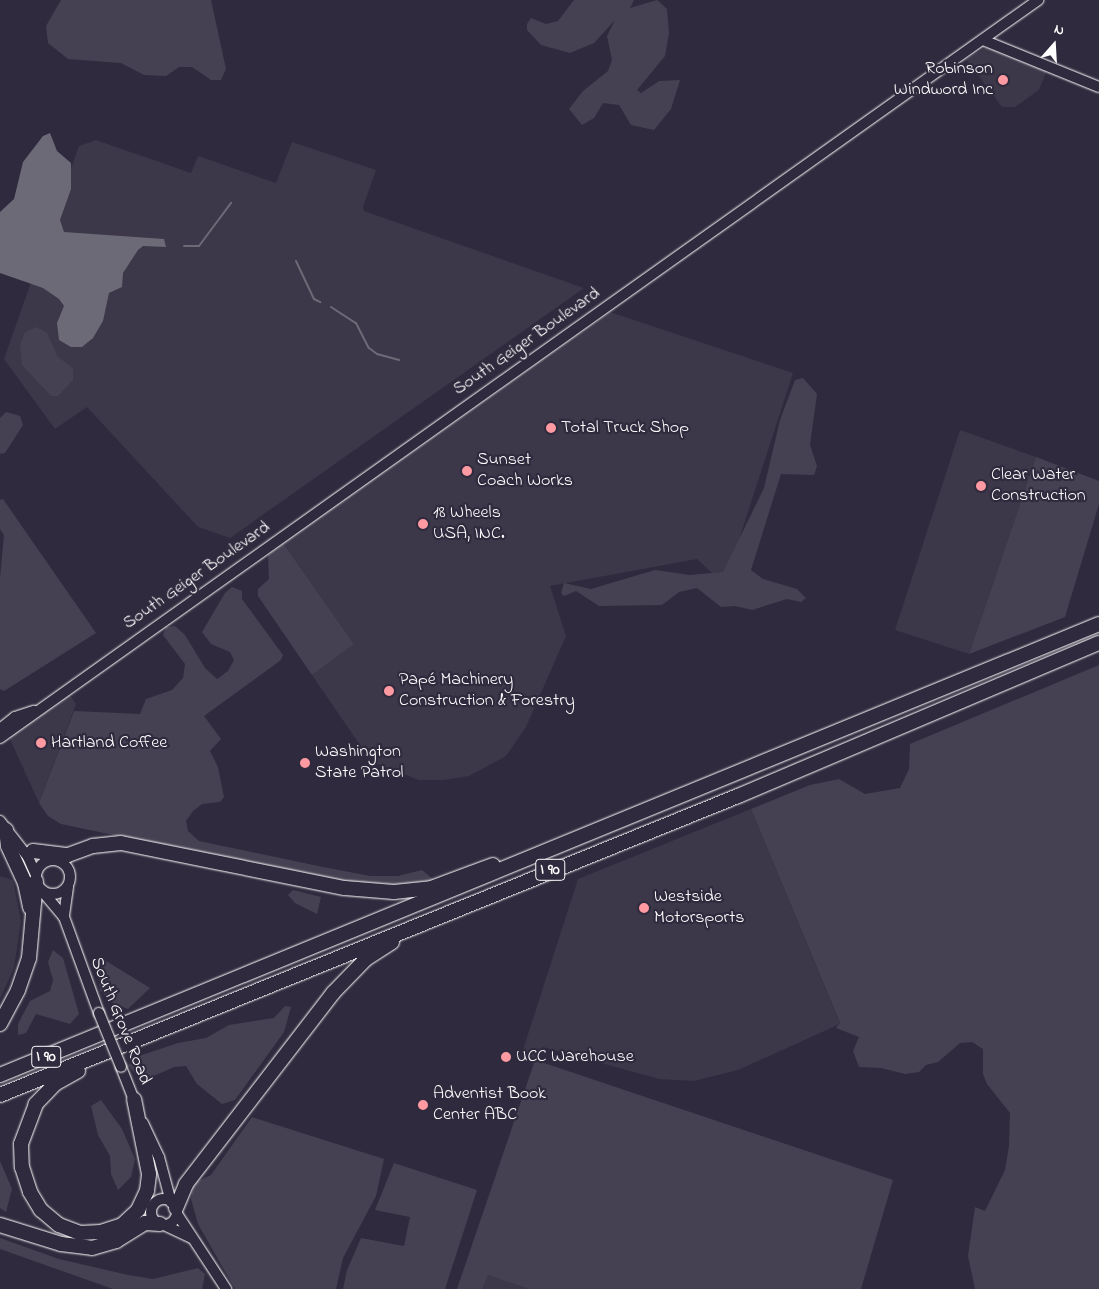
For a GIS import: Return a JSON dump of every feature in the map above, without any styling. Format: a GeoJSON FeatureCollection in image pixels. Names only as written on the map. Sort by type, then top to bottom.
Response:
{"type":"FeatureCollection","features":[{"type":"Feature","properties":{"kind":"highway","name":"I 90"},"geometry":{"type":"LineString","coordinates":[[0,1076],[1099,624]]}},
{"type":"Feature","properties":{"kind":"highway","name":"I 90"},"geometry":{"type":"LineString","coordinates":[[0,1095],[433,917],[738,796],[1099,643]]}},
{"type":"Feature","properties":{"kind":"highway"},"geometry":{"type":"LineString","coordinates":[[6,830],[8,846],[28,895],[33,925]]}},
{"type":"Feature","properties":{"kind":"highway"},"geometry":{"type":"LineString","coordinates":[[33,851],[68,855],[102,845],[141,847],[345,888],[394,892],[431,888],[534,850],[585,837]]}},
{"type":"Feature","properties":{"kind":"highway"},"geometry":{"type":"LineString","coordinates":[[57,862],[77,861],[102,845]]}},
{"type":"Feature","properties":{"kind":"highway"},"geometry":{"type":"LineString","coordinates":[[0,1024],[23,977],[33,925],[38,882]]}},
{"type":"Feature","properties":{"kind":"highway"},"geometry":{"type":"LineString","coordinates":[[175,1208],[186,1184],[344,979],[376,951],[433,917]]}},
{"type":"Feature","properties":{"kind":"highway"},"geometry":{"type":"LineString","coordinates":[[106,1051],[46,1092],[36,1104],[24,1131],[21,1157],[25,1180],[41,1210],[58,1225],[80,1233],[101,1232],[122,1225],[138,1210],[147,1191],[150,1174],[134,1099]]}},
{"type":"Feature","properties":{"kind":"highway"},"geometry":{"type":"LineString","coordinates":[[0,1225],[61,1244],[92,1248],[116,1241],[146,1223],[162,1225]]}},
{"type":"Feature","properties":{"kind":"street","name":"South Geiger Boulevard"},"geometry":{"type":"LineString","coordinates":[[0,738],[35,711],[1038,0]]}},
{"type":"Feature","properties":{"kind":"street"},"geometry":{"type":"LineString","coordinates":[[983,40],[1099,87]]}},
{"type":"Feature","properties":{"kind":"street","name":"South Geiger Boulevard"},"geometry":{"type":"LineString","coordinates":[[0,729],[15,717],[35,711]]}},
{"type":"Feature","properties":{"kind":"street"},"geometry":{"type":"LineString","coordinates":[[6,830],[33,851],[57,862],[69,871],[68,887],[53,895],[38,882],[41,865],[57,862]]}},
{"type":"Feature","properties":{"kind":"street","name":"South Grove Road"},"geometry":{"type":"LineString","coordinates":[[6,830],[28,857],[38,882],[64,917],[99,1014],[148,1136],[159,1158],[175,1208],[226,1289]]}},
{"type":"Feature","properties":{"kind":"street","name":"South Grove Road"},"geometry":{"type":"LineString","coordinates":[[64,917],[68,887]]}},
{"type":"Feature","properties":{"kind":"street","name":"South Grove Road"},"geometry":{"type":"LineString","coordinates":[[148,1136],[160,1186],[156,1202]]}},
{"type":"Feature","properties":{"kind":"street"},"geometry":{"type":"LineString","coordinates":[[162,1225],[172,1223],[175,1208],[163,1200],[156,1202],[152,1215],[162,1225],[193,1239]]}},
{"type":"Feature","properties":{"kind":"shaded area"},"geometry":{"type":"Polygon","coordinates":[[[61,0],[211,0],[226,69],[221,80],[211,80],[192,67],[179,67],[166,76],[144,75],[121,63],[68,59],[48,43],[46,26],[61,0]]]}},
{"type":"Feature","properties":{"kind":"shaded area"},"geometry":{"type":"Polygon","coordinates":[[[574,0],[634,0],[630,8],[657,0],[667,9],[669,33],[665,56],[637,90],[641,93],[659,81],[680,80],[671,109],[654,130],[631,125],[619,105],[603,103],[594,118],[582,125],[569,109],[583,91],[608,71],[612,60],[607,36],[615,20],[594,43],[570,53],[541,45],[527,30],[527,24],[531,18],[546,24],[558,21],[574,0]]]}},
{"type":"Feature","properties":{"kind":"shaded area"},"geometry":{"type":"Polygon","coordinates":[[[987,47],[1047,70],[1039,90],[1015,107],[1002,107],[966,59],[987,47]]]}},
{"type":"Feature","properties":{"kind":"shaded area"},"geometry":{"type":"Polygon","coordinates":[[[50,133],[57,151],[71,163],[71,189],[60,220],[64,232],[164,239],[166,247],[143,246],[138,250],[123,273],[122,287],[109,293],[103,321],[93,338],[82,347],[71,347],[59,340],[57,323],[64,306],[59,299],[43,288],[0,273],[0,212],[14,199],[23,162],[43,136],[50,133]]]}},
{"type":"Feature","properties":{"kind":"shaded area"},"geometry":{"type":"Polygon","coordinates":[[[96,140],[191,173],[198,156],[276,183],[292,142],[376,170],[363,207],[364,211],[584,288],[230,538],[198,527],[87,407],[55,429],[4,359],[79,146],[96,140]]]}},
{"type":"Feature","properties":{"kind":"shaded area"},"geometry":{"type":"Polygon","coordinates":[[[610,312],[793,373],[735,552],[723,572],[712,573],[697,559],[550,586],[566,636],[526,727],[506,756],[469,776],[444,780],[419,780],[377,764],[362,748],[312,675],[354,644],[283,543],[610,312]]]}},
{"type":"Feature","properties":{"kind":"shaded area"},"geometry":{"type":"Polygon","coordinates":[[[37,327],[47,333],[58,357],[73,368],[73,380],[58,396],[51,396],[22,365],[20,345],[25,332],[37,327]]]}},
{"type":"Feature","properties":{"kind":"shaded area"},"geometry":{"type":"Polygon","coordinates":[[[803,378],[817,394],[810,445],[817,466],[814,475],[781,474],[751,570],[763,579],[797,589],[806,598],[801,602],[787,599],[752,610],[735,606],[721,607],[697,588],[679,592],[662,605],[599,606],[576,591],[564,596],[561,593],[564,583],[591,589],[655,570],[690,575],[723,572],[764,488],[780,420],[795,380],[803,378]]]}},
{"type":"Feature","properties":{"kind":"shaded area"},"geometry":{"type":"Polygon","coordinates":[[[6,412],[20,416],[23,425],[5,453],[0,454],[0,418],[6,412]]]}},
{"type":"Feature","properties":{"kind":"shaded area"},"geometry":{"type":"Polygon","coordinates":[[[960,430],[1036,457],[969,654],[895,630],[960,430]]]}},
{"type":"Feature","properties":{"kind":"shaded area"},"geometry":{"type":"Polygon","coordinates":[[[1036,457],[1099,481],[1099,504],[1065,617],[969,654],[1036,457]]]}},
{"type":"Feature","properties":{"kind":"shaded area"},"geometry":{"type":"Polygon","coordinates":[[[3,499],[96,633],[4,691],[0,689],[0,578],[4,535],[0,529],[0,500],[3,499]]]}},
{"type":"Feature","properties":{"kind":"shaded area"},"geometry":{"type":"Polygon","coordinates":[[[283,543],[354,644],[312,675],[258,596],[258,589],[269,579],[268,555],[283,543]]]}},
{"type":"Feature","properties":{"kind":"shaded area"},"geometry":{"type":"Polygon","coordinates":[[[232,587],[242,591],[242,599],[283,655],[281,660],[204,716],[221,739],[210,751],[218,767],[224,797],[220,802],[202,804],[193,811],[186,821],[188,831],[199,841],[323,867],[370,876],[398,876],[422,870],[434,880],[405,886],[337,882],[61,824],[48,816],[39,803],[74,711],[140,714],[146,699],[172,690],[183,678],[185,664],[163,635],[166,627],[175,626],[185,635],[205,668],[217,679],[228,671],[234,660],[230,652],[211,644],[202,632],[225,593],[232,587]]]}},
{"type":"Feature","properties":{"kind":"shaded area"},"geometry":{"type":"Polygon","coordinates":[[[1099,665],[1099,1289],[975,1289],[968,1256],[975,1207],[985,1211],[1005,1170],[1009,1146],[1010,1113],[987,1084],[983,1074],[983,1049],[972,1042],[960,1043],[938,1062],[926,1065],[919,1072],[905,1074],[881,1068],[859,1067],[853,1051],[859,1037],[836,1028],[840,1023],[751,809],[810,785],[839,779],[865,794],[900,788],[909,769],[910,744],[1099,665]]]}},
{"type":"Feature","properties":{"kind":"shaded area"},"geometry":{"type":"Polygon","coordinates":[[[69,694],[76,704],[39,803],[9,737],[69,694]]]}},
{"type":"Feature","properties":{"kind":"shaded area"},"geometry":{"type":"Polygon","coordinates":[[[751,809],[840,1024],[738,1070],[694,1081],[659,1079],[543,1047],[538,1061],[521,1056],[578,879],[751,809]]]}},
{"type":"Feature","properties":{"kind":"shaded area"},"geometry":{"type":"Polygon","coordinates":[[[0,876],[13,880],[21,921],[14,968],[0,999],[0,876]]]}},
{"type":"Feature","properties":{"kind":"shaded area"},"geometry":{"type":"Polygon","coordinates":[[[293,890],[321,897],[317,914],[295,903],[288,895],[293,890]]]}},
{"type":"Feature","properties":{"kind":"shaded area"},"geometry":{"type":"Polygon","coordinates":[[[53,950],[63,958],[79,1014],[70,1024],[36,1014],[26,1033],[18,1035],[18,1024],[30,1001],[50,991],[53,980],[48,962],[53,950]]]}},
{"type":"Feature","properties":{"kind":"shaded area"},"geometry":{"type":"Polygon","coordinates":[[[103,959],[150,988],[128,1009],[113,1003],[100,991],[97,961],[103,959]]]}},
{"type":"Feature","properties":{"kind":"shaded area"},"geometry":{"type":"Polygon","coordinates":[[[285,1006],[291,1007],[284,1032],[235,1100],[222,1104],[197,1084],[186,1066],[174,1067],[147,1079],[139,1078],[128,1065],[142,1055],[178,1043],[206,1038],[229,1025],[274,1018],[285,1006]]]}},
{"type":"Feature","properties":{"kind":"shaded area"},"geometry":{"type":"Polygon","coordinates":[[[535,1060],[893,1180],[861,1289],[529,1289],[488,1275],[482,1289],[457,1289],[535,1060]]]}},
{"type":"Feature","properties":{"kind":"shaded area"},"geometry":{"type":"Polygon","coordinates":[[[101,1100],[122,1129],[135,1159],[131,1177],[118,1190],[111,1174],[110,1156],[98,1135],[91,1106],[101,1100]]]}},
{"type":"Feature","properties":{"kind":"shaded area"},"geometry":{"type":"Polygon","coordinates":[[[252,1117],[384,1159],[376,1196],[343,1258],[336,1289],[235,1289],[198,1224],[191,1199],[194,1183],[211,1175],[252,1117]]]}},
{"type":"Feature","properties":{"kind":"shaded area"},"geometry":{"type":"Polygon","coordinates":[[[0,1161],[12,1189],[6,1212],[0,1208],[0,1161]]]}},
{"type":"Feature","properties":{"kind":"shaded area"},"geometry":{"type":"Polygon","coordinates":[[[394,1163],[477,1190],[445,1289],[343,1289],[347,1270],[361,1238],[404,1246],[410,1217],[375,1210],[394,1163]]]}},
{"type":"Feature","properties":{"kind":"shaded area"},"geometry":{"type":"Polygon","coordinates":[[[0,1238],[59,1259],[153,1279],[198,1268],[205,1274],[202,1289],[113,1289],[0,1249],[0,1238]]]}},
{"type":"Feature","properties":{"kind":"shaded area"},"geometry":{"type":"Polygon","coordinates":[[[488,1274],[529,1289],[482,1289],[488,1274]]]}},
{"type":"Feature","properties":{"kind":"waterway"},"geometry":{"type":"LineString","coordinates":[[184,246],[199,246],[231,203]]}},
{"type":"Feature","properties":{"kind":"waterway"},"geometry":{"type":"LineString","coordinates":[[296,261],[314,299],[320,302]]}},
{"type":"Feature","properties":{"kind":"waterway"},"geometry":{"type":"LineString","coordinates":[[331,307],[356,323],[369,348],[377,354],[399,360]]}},
{"type":"Feature","properties":{"kind":"place","name":"Robinson Windword Inc"},"geometry":{"type":"Point","coordinates":[1003,80]}},
{"type":"Feature","properties":{"kind":"place","name":"Total Truck Shop"},"geometry":{"type":"Point","coordinates":[551,428]}},
{"type":"Feature","properties":{"kind":"place","name":"Sunset Coach Works"},"geometry":{"type":"Point","coordinates":[467,471]}},
{"type":"Feature","properties":{"kind":"place","name":"Clear Water Construction"},"geometry":{"type":"Point","coordinates":[981,486]}},
{"type":"Feature","properties":{"kind":"place","name":"18 Wheels USA, INC."},"geometry":{"type":"Point","coordinates":[423,524]}},
{"type":"Feature","properties":{"kind":"place","name":"Papé Machinery Construction & Forestry"},"geometry":{"type":"Point","coordinates":[389,691]}},
{"type":"Feature","properties":{"kind":"place","name":"Hartland Coffee"},"geometry":{"type":"Point","coordinates":[41,743]}},
{"type":"Feature","properties":{"kind":"place","name":"Washington State Patrol"},"geometry":{"type":"Point","coordinates":[305,763]}},
{"type":"Feature","properties":{"kind":"place","name":"Westside Motorsports"},"geometry":{"type":"Point","coordinates":[644,908]}},
{"type":"Feature","properties":{"kind":"place","name":"UCC Warehouse"},"geometry":{"type":"Point","coordinates":[506,1057]}},
{"type":"Feature","properties":{"kind":"place","name":"Adventist Book Center ABC"},"geometry":{"type":"Point","coordinates":[423,1105]}}]}
